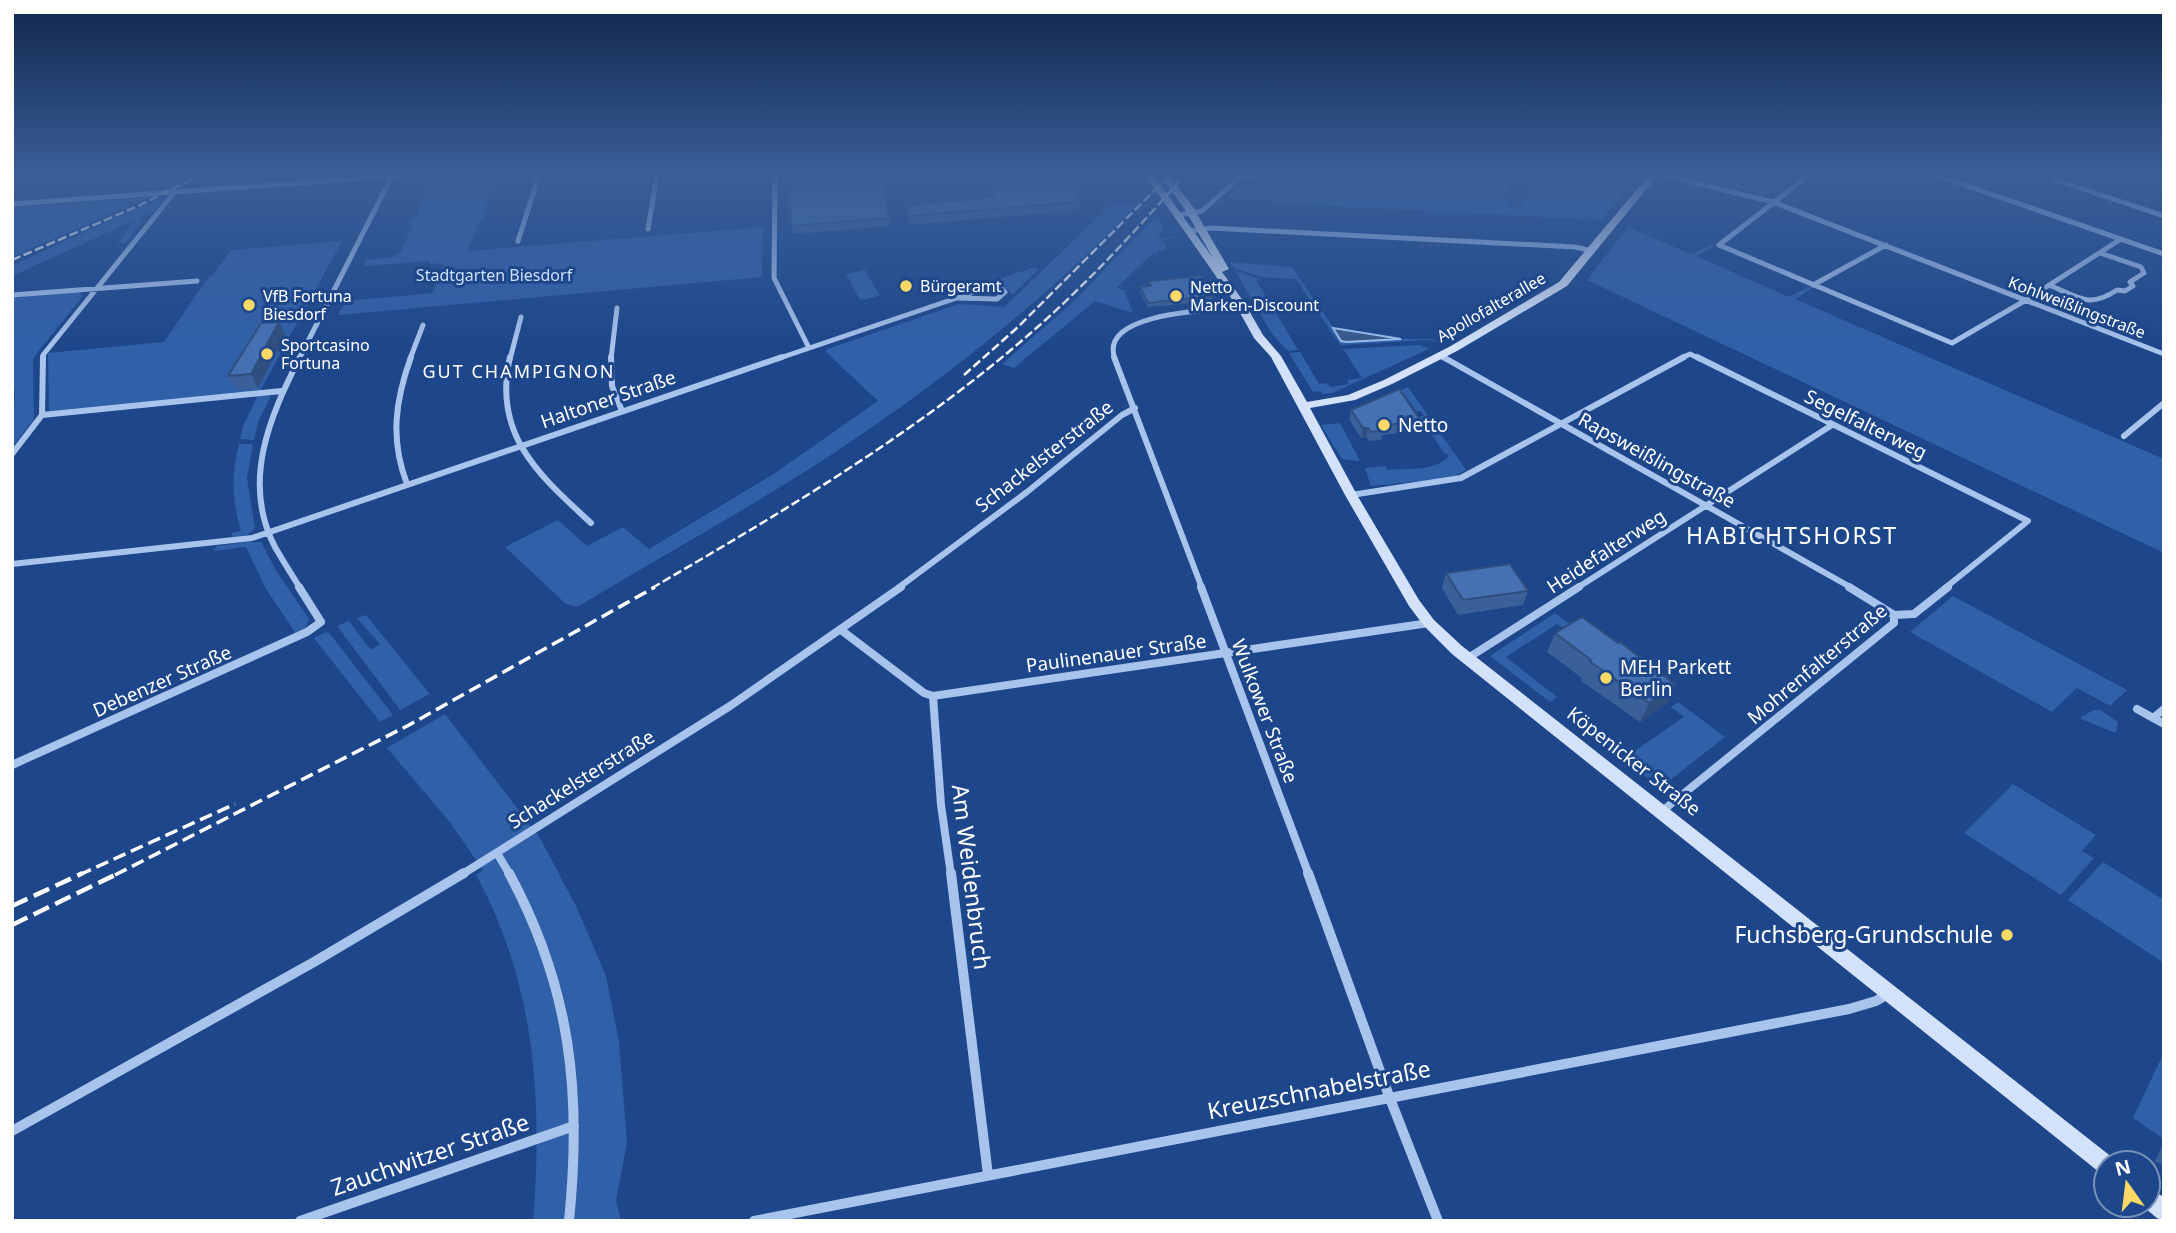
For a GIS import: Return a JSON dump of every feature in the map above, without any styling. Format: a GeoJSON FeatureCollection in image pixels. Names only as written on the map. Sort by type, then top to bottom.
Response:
{"type":"FeatureCollection","features":[{"type":"Feature","properties":{"kind":"main road","name":"Köpenicker Straße"},"geometry":{"type":"LineString","coordinates":[[1192,233],[1241,305]]}},
{"type":"Feature","properties":{"kind":"main road","name":"Köpenicker Straße"},"geometry":{"type":"LineString","coordinates":[[1203,233],[1258,336],[1276,356],[1351,495],[1429,623],[1468,658],[2092,1154]]}},
{"type":"Feature","properties":{"kind":"main road","name":"Apollofalterallee"},"geometry":{"type":"LineString","coordinates":[[1304,407],[1351,398],[1440,356],[1563,284],[1607,233]]}},
{"type":"Feature","properties":{"kind":"street"},"geometry":{"type":"LineString","coordinates":[[12,454],[42,415],[43,355],[141,233]]}},
{"type":"Feature","properties":{"kind":"street"},"geometry":{"type":"LineString","coordinates":[[270,531],[263,514],[261,454],[270,418],[363,233]]}},
{"type":"Feature","properties":{"kind":"street"},"geometry":{"type":"LineString","coordinates":[[518,241],[521,233]]}},
{"type":"Feature","properties":{"kind":"street"},"geometry":{"type":"LineString","coordinates":[[774,233],[774,278],[809,348]]}},
{"type":"Feature","properties":{"kind":"street"},"geometry":{"type":"LineString","coordinates":[[1275,233],[1554,246],[1592,251]]}},
{"type":"Feature","properties":{"kind":"street"},"geometry":{"type":"LineString","coordinates":[[1735,233],[1720,245],[1952,343],[2026,300],[2121,239]]}},
{"type":"Feature","properties":{"kind":"street","name":"Kohlweißlingstraße"},"geometry":{"type":"LineString","coordinates":[[1853,233],[2164,354]]}},
{"type":"Feature","properties":{"kind":"street"},"geometry":{"type":"LineString","coordinates":[[2102,233],[2164,254]]}},
{"type":"Feature","properties":{"kind":"street"},"geometry":{"type":"LineString","coordinates":[[1813,285],[1886,245]]}},
{"type":"Feature","properties":{"kind":"street"},"geometry":{"type":"LineString","coordinates":[[2049,285],[2091,302],[2133,286],[2130,282],[2144,273],[2141,267],[2100,253]]}},
{"type":"Feature","properties":{"kind":"street"},"geometry":{"type":"LineString","coordinates":[[12,295],[197,281]]}},
{"type":"Feature","properties":{"kind":"street","name":"Haltoner Straße"},"geometry":{"type":"LineString","coordinates":[[12,564],[252,538],[957,298],[992,287],[1005,292],[1002,298],[997,299],[957,298]]}},
{"type":"Feature","properties":{"kind":"street","name":"Wulkower Straße"},"geometry":{"type":"LineString","coordinates":[[1241,305],[1142,320],[1114,341],[1112,351],[1438,1221]]}},
{"type":"Feature","properties":{"kind":"street"},"geometry":{"type":"LineString","coordinates":[[617,308],[610,370],[614,394],[622,411]]}},
{"type":"Feature","properties":{"kind":"street"},"geometry":{"type":"LineString","coordinates":[[521,317],[508,369],[506,410],[519,446],[536,470],[592,523]]}},
{"type":"Feature","properties":{"kind":"street"},"geometry":{"type":"LineString","coordinates":[[407,484],[397,453],[395,411],[401,384],[423,325]]}},
{"type":"Feature","properties":{"kind":"street","name":"Segelfalterweg"},"geometry":{"type":"LineString","coordinates":[[1560,424],[1690,354],[2028,522]]}},
{"type":"Feature","properties":{"kind":"street","name":"Rapsweißlingstraße"},"geometry":{"type":"LineString","coordinates":[[1440,356],[1886,608],[1894,615]]}},
{"type":"Feature","properties":{"kind":"street"},"geometry":{"type":"LineString","coordinates":[[42,415],[282,391]]}},
{"type":"Feature","properties":{"kind":"street"},"geometry":{"type":"LineString","coordinates":[[2124,436],[2164,403]]}},
{"type":"Feature","properties":{"kind":"street","name":"Schackelsterstraße"},"geometry":{"type":"LineString","coordinates":[[12,1131],[314,961],[497,853],[698,726],[927,569],[1044,480],[1122,415],[1135,408]]}},
{"type":"Feature","properties":{"kind":"street"},"geometry":{"type":"LineString","coordinates":[[1351,495],[1461,478],[1560,424]]}},
{"type":"Feature","properties":{"kind":"street","name":"Heidefalterweg"},"geometry":{"type":"LineString","coordinates":[[1468,658],[1832,425]]}},
{"type":"Feature","properties":{"kind":"street","name":"Mohrenfalterstraße"},"geometry":{"type":"LineString","coordinates":[[1661,812],[1894,623],[1894,615],[1913,614],[2028,522]]}},
{"type":"Feature","properties":{"kind":"street","name":"Debenzer Straße"},"geometry":{"type":"LineString","coordinates":[[12,765],[295,638],[321,622],[274,545],[270,531]]}},
{"type":"Feature","properties":{"kind":"street","name":"Paulinenauer Straße"},"geometry":{"type":"LineString","coordinates":[[933,696],[1429,623]]}},
{"type":"Feature","properties":{"kind":"street"},"geometry":{"type":"LineString","coordinates":[[841,630],[933,696]]}},
{"type":"Feature","properties":{"kind":"street","name":"Am Weidenbruch"},"geometry":{"type":"LineString","coordinates":[[933,696],[941,805],[959,928],[988,1175]]}},
{"type":"Feature","properties":{"kind":"street"},"geometry":{"type":"LineString","coordinates":[[2137,709],[2164,724]]}},
{"type":"Feature","properties":{"kind":"street"},"geometry":{"type":"LineString","coordinates":[[2153,718],[2164,709]]}},
{"type":"Feature","properties":{"kind":"street"},"geometry":{"type":"LineString","coordinates":[[497,853],[531,919],[560,1002],[572,1061],[573,1183],[569,1221]]}},
{"type":"Feature","properties":{"kind":"street","name":"Kreuzschnabelstraße"},"geometry":{"type":"LineString","coordinates":[[754,1221],[1849,1009],[1876,1001],[1890,993]]}},
{"type":"Feature","properties":{"kind":"street","name":"Zauchwitzer Straße"},"geometry":{"type":"LineString","coordinates":[[300,1221],[574,1126]]}},
{"type":"Feature","properties":{"kind":"green space"},"geometry":{"type":"Polygon","coordinates":[[[12,233],[68,233],[12,257],[12,233]]]}},
{"type":"Feature","properties":{"kind":"green space"},"geometry":{"type":"Polygon","coordinates":[[[84,233],[107,233],[12,276],[12,266],[84,233]]]}},
{"type":"Feature","properties":{"kind":"green space"},"geometry":{"type":"Polygon","coordinates":[[[126,233],[133,233],[126,243],[117,244],[126,233]]]}},
{"type":"Feature","properties":{"kind":"green space","name":"Stadtgarten Biesdorf"},"geometry":{"type":"Polygon","coordinates":[[[409,233],[475,233],[468,251],[695,233],[763,233],[762,277],[338,315],[346,301],[433,293],[444,263],[430,264],[430,261],[363,266],[366,260],[392,257],[401,251],[409,233]]]}},
{"type":"Feature","properties":{"kind":"green space"},"geometry":{"type":"Polygon","coordinates":[[[1082,233],[1109,233],[990,339],[869,429],[797,477],[577,607],[566,604],[505,547],[558,520],[587,546],[623,527],[649,549],[772,475],[878,401],[826,352],[827,349],[959,304],[1004,307],[1082,233]]]}},
{"type":"Feature","properties":{"kind":"green space"},"geometry":{"type":"Polygon","coordinates":[[[1140,233],[1162,233],[1157,238],[1180,237],[1163,240],[1167,249],[1156,252],[1158,255],[1152,254],[1116,288],[1124,290],[1133,313],[1095,301],[1014,368],[1002,364],[1072,303],[1140,233]]]}},
{"type":"Feature","properties":{"kind":"green space"},"geometry":{"type":"Polygon","coordinates":[[[1624,233],[1641,233],[1691,254],[1710,245],[1714,247],[1696,256],[1789,297],[1808,287],[1812,288],[1795,299],[2164,459],[2164,553],[1587,280],[1624,233]]]}},
{"type":"Feature","properties":{"kind":"green space","name":"VfB Fortuna Biesdorf"},"geometry":{"type":"Polygon","coordinates":[[[342,241],[260,391],[49,411],[48,353],[164,342],[209,276],[213,275],[231,250],[342,241]]]}},
{"type":"Feature","properties":{"kind":"green space"},"geometry":{"type":"Polygon","coordinates":[[[1230,262],[1292,267],[1333,327],[1404,339],[1430,339],[1440,342],[1426,340],[1340,345],[1296,279],[1261,277],[1234,268],[1230,262]]]}},
{"type":"Feature","properties":{"kind":"green space"},"geometry":{"type":"Polygon","coordinates":[[[1035,267],[1038,270],[1012,295],[1005,287],[974,287],[1035,267]]]}},
{"type":"Feature","properties":{"kind":"green space"},"geometry":{"type":"Polygon","coordinates":[[[865,270],[880,296],[860,300],[846,274],[865,270]]]}},
{"type":"Feature","properties":{"kind":"green space"},"geometry":{"type":"Polygon","coordinates":[[[1235,271],[1261,279],[1256,280],[1298,350],[1288,351],[1272,334],[1235,271]]]}},
{"type":"Feature","properties":{"kind":"green space"},"geometry":{"type":"Polygon","coordinates":[[[77,291],[83,296],[33,358],[34,419],[12,447],[15,391],[12,386],[12,297],[77,291]]]}},
{"type":"Feature","properties":{"kind":"green space"},"geometry":{"type":"Polygon","coordinates":[[[1420,345],[1429,349],[1332,393],[1323,394],[1321,391],[1313,392],[1289,353],[1300,352],[1319,384],[1327,383],[1330,387],[1349,384],[1347,380],[1362,378],[1343,349],[1420,345]]]}},
{"type":"Feature","properties":{"kind":"green space"},"geometry":{"type":"Polygon","coordinates":[[[1408,387],[1466,470],[1452,478],[1371,486],[1365,468],[1385,466],[1387,470],[1430,467],[1449,455],[1444,453],[1420,417],[1424,416],[1421,411],[1417,412],[1401,390],[1408,387]]]}},
{"type":"Feature","properties":{"kind":"green space"},"geometry":{"type":"Polygon","coordinates":[[[258,395],[271,396],[258,422],[254,440],[240,439],[243,426],[258,395]]]}},
{"type":"Feature","properties":{"kind":"green space"},"geometry":{"type":"Polygon","coordinates":[[[1340,423],[1360,461],[1342,459],[1321,425],[1340,423]]]}},
{"type":"Feature","properties":{"kind":"green space"},"geometry":{"type":"Polygon","coordinates":[[[239,444],[253,444],[247,478],[255,528],[247,535],[233,537],[231,533],[241,531],[234,488],[239,444]]]}},
{"type":"Feature","properties":{"kind":"green space"},"geometry":{"type":"Polygon","coordinates":[[[261,542],[277,572],[309,619],[306,627],[297,635],[266,589],[246,547],[214,551],[216,546],[261,542]]]}},
{"type":"Feature","properties":{"kind":"green space"},"geometry":{"type":"Polygon","coordinates":[[[1953,596],[2127,690],[2110,706],[2077,688],[2052,712],[1910,632],[1953,596]]]}},
{"type":"Feature","properties":{"kind":"green space"},"geometry":{"type":"Polygon","coordinates":[[[1555,613],[1666,694],[1610,662],[1557,624],[1506,657],[1557,697],[1550,702],[1490,656],[1555,613]]]}},
{"type":"Feature","properties":{"kind":"green space"},"geometry":{"type":"Polygon","coordinates":[[[366,615],[430,694],[400,710],[337,626],[349,621],[372,649],[380,644],[357,618],[366,615]]]}},
{"type":"Feature","properties":{"kind":"green space"},"geometry":{"type":"Polygon","coordinates":[[[326,632],[393,715],[380,722],[314,638],[326,632]]]}},
{"type":"Feature","properties":{"kind":"green space"},"geometry":{"type":"Polygon","coordinates":[[[1678,702],[1725,737],[1660,788],[1623,759],[1684,717],[1671,707],[1678,702]]]}},
{"type":"Feature","properties":{"kind":"green space"},"geometry":{"type":"Polygon","coordinates":[[[1572,709],[1615,742],[1607,747],[1565,714],[1572,709]]]}},
{"type":"Feature","properties":{"kind":"green space"},"geometry":{"type":"Polygon","coordinates":[[[2094,710],[2100,710],[2118,722],[2116,733],[2081,719],[2094,710]]]}},
{"type":"Feature","properties":{"kind":"green space"},"geometry":{"type":"Polygon","coordinates":[[[445,714],[540,838],[577,908],[606,976],[619,1042],[627,1143],[616,1200],[621,1221],[533,1221],[537,1131],[535,1087],[523,1000],[511,957],[496,916],[476,875],[483,870],[449,821],[387,748],[445,714]]]}},
{"type":"Feature","properties":{"kind":"green space"},"geometry":{"type":"Polygon","coordinates":[[[2013,784],[2096,835],[2082,851],[2094,858],[2061,895],[1964,833],[2013,784]]]}},
{"type":"Feature","properties":{"kind":"green space"},"geometry":{"type":"Polygon","coordinates":[[[2103,862],[2164,900],[2164,963],[2068,900],[2103,862]]]}},
{"type":"Feature","properties":{"kind":"green space"},"geometry":{"type":"Polygon","coordinates":[[[2164,1052],[2164,1139],[2133,1118],[2164,1052]]]}},
{"type":"Feature","properties":{"kind":"shaded area"},"geometry":{"type":"Polygon","coordinates":[[[1333,328],[1401,339],[1346,342],[1341,341],[1333,328]]]}},
{"type":"Feature","properties":{"kind":"building","name":"Netto Marken-Discount"},"geometry":{"type":"Polygon","coordinates":[[[1201,276],[1212,296],[1148,303],[1140,287],[1151,286],[1149,281],[1201,276]]]}},
{"type":"Feature","properties":{"kind":"building"},"geometry":{"type":"Polygon","coordinates":[[[279,322],[251,374],[228,376],[261,323],[279,322]]]}},
{"type":"Feature","properties":{"kind":"building","name":"Netto"},"geometry":{"type":"Polygon","coordinates":[[[1399,389],[1421,421],[1379,426],[1382,431],[1371,432],[1368,428],[1363,428],[1351,410],[1399,389]]]}},
{"type":"Feature","properties":{"kind":"building"},"geometry":{"type":"Polygon","coordinates":[[[1510,564],[1528,591],[1463,600],[1446,573],[1510,564]]]}},
{"type":"Feature","properties":{"kind":"building"},"geometry":{"type":"Polygon","coordinates":[[[1582,617],[1676,685],[1649,703],[1589,661],[1591,660],[1555,633],[1582,617]]]}},
{"type":"Feature","properties":{"kind":"railway"},"geometry":{"type":"LineString","coordinates":[[12,260],[76,233]]}},
{"type":"Feature","properties":{"kind":"railway"},"geometry":{"type":"LineString","coordinates":[[964,375],[1018,327],[1112,233]]}},
{"type":"Feature","properties":{"kind":"railway"},"geometry":{"type":"LineString","coordinates":[[652,588],[849,468],[944,403],[1033,331],[1132,233]]}},
{"type":"Feature","properties":{"kind":"railway"},"geometry":{"type":"LineString","coordinates":[[117,874],[409,725],[655,587]]}},
{"type":"Feature","properties":{"kind":"railway"},"geometry":{"type":"LineString","coordinates":[[79,875],[235,804]]}},
{"type":"Feature","properties":{"kind":"railway"},"geometry":{"type":"LineString","coordinates":[[12,906],[83,873]]}},
{"type":"Feature","properties":{"kind":"railway"},"geometry":{"type":"LineString","coordinates":[[12,925],[117,874]]}},
{"type":"Feature","properties":{"kind":"place","name":"Bürgeramt"},"geometry":{"type":"Point","coordinates":[906,286]}},
{"type":"Feature","properties":{"kind":"place","name":"Netto Marken-Discount"},"geometry":{"type":"Point","coordinates":[1176,296]}},
{"type":"Feature","properties":{"kind":"place","name":"VfB Fortuna Biesdorf"},"geometry":{"type":"Point","coordinates":[249,305]}},
{"type":"Feature","properties":{"kind":"place","name":"Sportcasino Fortuna"},"geometry":{"type":"Point","coordinates":[267,354]}},
{"type":"Feature","properties":{"kind":"place","name":"Netto"},"geometry":{"type":"Point","coordinates":[1384,425]}},
{"type":"Feature","properties":{"kind":"place","name":"MEH Parkett Berlin"},"geometry":{"type":"Point","coordinates":[1606,678]}},
{"type":"Feature","properties":{"kind":"place","name":"Fuchsberg-Grundschule"},"geometry":{"type":"Point","coordinates":[2007,935]}},
{"type":"Feature","properties":{"kind":"district","name":"GUT CHAMPIGNON"},"geometry":{"type":"Point","coordinates":[519,372]}},
{"type":"Feature","properties":{"kind":"district","name":"HABICHTSHORST"},"geometry":{"type":"Point","coordinates":[1792,536]}}]}
